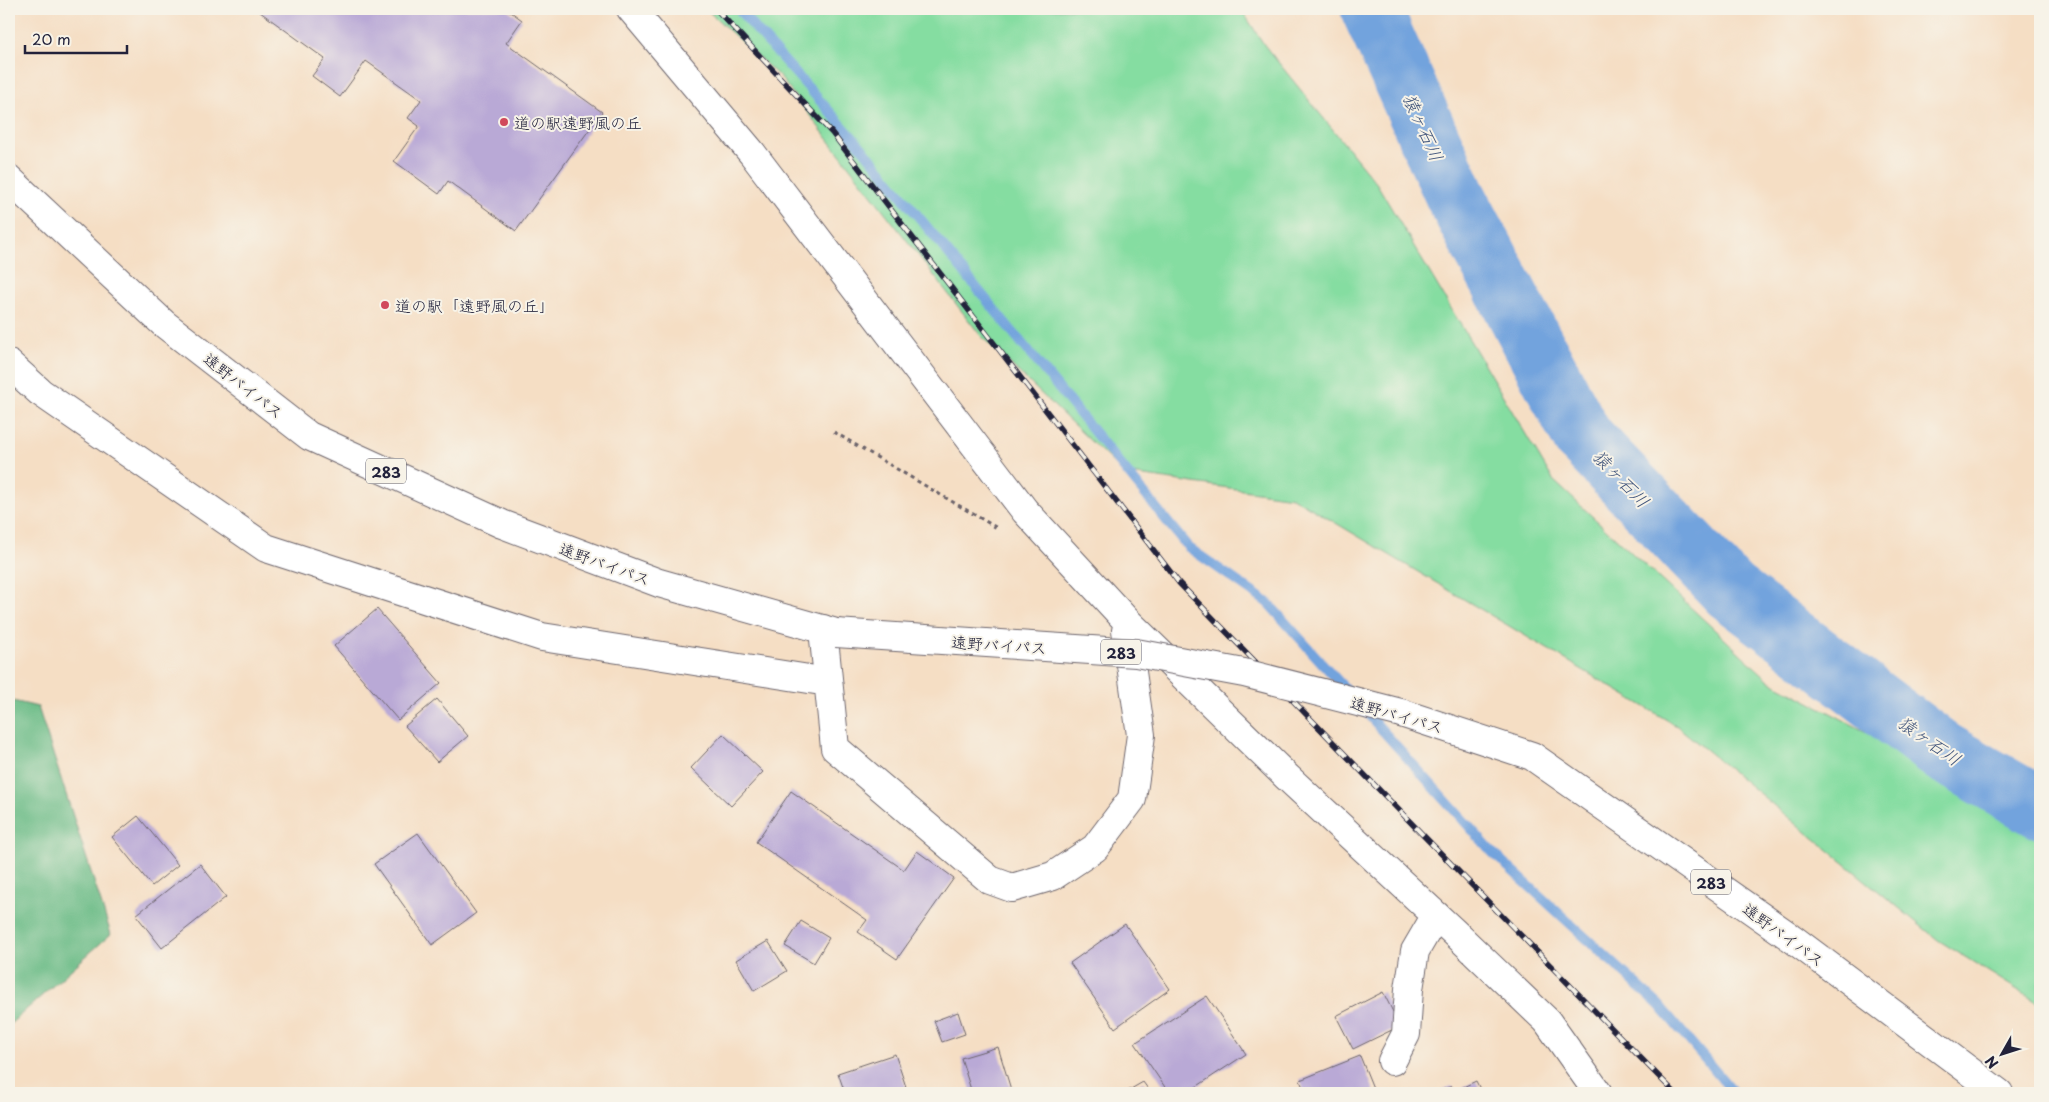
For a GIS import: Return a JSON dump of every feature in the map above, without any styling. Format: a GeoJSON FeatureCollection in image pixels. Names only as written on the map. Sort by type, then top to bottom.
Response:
{"type":"FeatureCollection","features":[{"type":"Feature","properties":{"kind":"main road"},"geometry":{"type":"LineString","coordinates":[[631,9],[752,153],[1025,511],[1124,619],[1286,776],[1547,1021],[1598,1093]]}},
{"type":"Feature","properties":{"kind":"main road","name":"遠野バイパス"},"geometry":{"type":"LineString","coordinates":[[9,179],[163,323],[309,436],[502,524],[659,583],[829,631],[1136,653],[1244,673],[1401,713],[1532,756],[1793,939],[1999,1093]]}},
{"type":"Feature","properties":{"kind":"main road"},"geometry":{"type":"LineString","coordinates":[[9,364],[40,392],[266,548],[542,637],[828,682]]}},
{"type":"Feature","properties":{"kind":"main road"},"geometry":{"type":"LineString","coordinates":[[829,631],[828,682],[835,748],[990,880],[1012,888],[1053,876],[1095,848],[1132,799],[1142,735],[1124,619]]}},
{"type":"Feature","properties":{"kind":"main road"},"geometry":{"type":"LineString","coordinates":[[1392,1061],[1406,1034],[1409,989],[1415,951],[1436,915]]}},
{"type":"Feature","properties":{"kind":"path"},"geometry":{"type":"LineString","coordinates":[[834,432],[1002,531]]}},
{"type":"Feature","properties":{"kind":"green space"},"geometry":{"type":"Polygon","coordinates":[[[706,9],[1241,9],[1265,46],[1377,184],[1553,480],[1770,681],[1940,771],[2040,839],[2040,1004],[1938,940],[1677,726],[1292,497],[1124,473],[981,336],[780,77],[706,9]]]}},
{"type":"Feature","properties":{"kind":"green space"},"geometry":{"type":"Polygon","coordinates":[[[9,700],[38,707],[111,934],[9,1025],[9,700]]]}},
{"type":"Feature","properties":{"kind":"building","name":"道の駅遠野風の丘"},"geometry":{"type":"Polygon","coordinates":[[[256,9],[507,9],[522,20],[506,43],[602,112],[516,231],[448,181],[439,194],[394,161],[419,126],[408,118],[421,100],[366,61],[340,97],[312,76],[325,59],[256,9]]]}},
{"type":"Feature","properties":{"kind":"building"},"geometry":{"type":"Polygon","coordinates":[[[377,609],[441,683],[398,720],[334,646],[377,609]]]}},
{"type":"Feature","properties":{"kind":"building"},"geometry":{"type":"Polygon","coordinates":[[[437,699],[468,736],[437,762],[405,726],[437,699]]]}},
{"type":"Feature","properties":{"kind":"building"},"geometry":{"type":"Polygon","coordinates":[[[723,734],[763,772],[731,806],[691,768],[723,734]]]}},
{"type":"Feature","properties":{"kind":"building"},"geometry":{"type":"Polygon","coordinates":[[[791,791],[904,870],[917,851],[954,878],[897,959],[858,932],[867,920],[756,842],[791,791]]]}},
{"type":"Feature","properties":{"kind":"building"},"geometry":{"type":"Polygon","coordinates":[[[138,816],[178,865],[152,886],[112,837],[138,816]]]}},
{"type":"Feature","properties":{"kind":"building"},"geometry":{"type":"Polygon","coordinates":[[[418,833],[476,913],[432,945],[374,864],[418,833]]]}},
{"type":"Feature","properties":{"kind":"building"},"geometry":{"type":"Polygon","coordinates":[[[200,864],[226,897],[162,948],[136,915],[200,864]]]}},
{"type":"Feature","properties":{"kind":"building"},"geometry":{"type":"Polygon","coordinates":[[[801,921],[829,938],[814,963],[785,946],[801,921]]]}},
{"type":"Feature","properties":{"kind":"building"},"geometry":{"type":"Polygon","coordinates":[[[1125,924],[1170,989],[1115,1028],[1070,963],[1125,924]]]}},
{"type":"Feature","properties":{"kind":"building"},"geometry":{"type":"Polygon","coordinates":[[[768,941],[787,971],[754,991],[736,960],[768,941]]]}},
{"type":"Feature","properties":{"kind":"building"},"geometry":{"type":"Polygon","coordinates":[[[1383,992],[1400,1026],[1353,1049],[1336,1016],[1383,992]]]}},
{"type":"Feature","properties":{"kind":"building"},"geometry":{"type":"Polygon","coordinates":[[[1207,996],[1246,1054],[1187,1093],[1169,1093],[1135,1043],[1207,996]]]}},
{"type":"Feature","properties":{"kind":"building"},"geometry":{"type":"Polygon","coordinates":[[[958,1012],[965,1034],[942,1042],[934,1021],[958,1012]]]}},
{"type":"Feature","properties":{"kind":"building"},"geometry":{"type":"Polygon","coordinates":[[[998,1047],[1012,1093],[972,1093],[961,1058],[998,1047]]]}},
{"type":"Feature","properties":{"kind":"building"},"geometry":{"type":"Polygon","coordinates":[[[895,1054],[908,1093],[845,1093],[838,1073],[895,1054]]]}},
{"type":"Feature","properties":{"kind":"building"},"geometry":{"type":"Polygon","coordinates":[[[1360,1056],[1375,1093],[1305,1093],[1300,1080],[1360,1056]]]}},
{"type":"Feature","properties":{"kind":"building"},"geometry":{"type":"Polygon","coordinates":[[[1476,1081],[1482,1093],[1461,1093],[1459,1089],[1476,1081]]]}},
{"type":"Feature","properties":{"kind":"building"},"geometry":{"type":"Polygon","coordinates":[[[1143,1082],[1151,1093],[1124,1093],[1143,1082]]]}},
{"type":"Feature","properties":{"kind":"building"},"geometry":{"type":"Polygon","coordinates":[[[1452,1086],[1455,1093],[1434,1093],[1452,1086]]]}},
{"type":"Feature","properties":{"kind":"waterway"},"geometry":{"type":"LineString","coordinates":[[738,9],[865,151],[1188,547],[1268,603],[1349,693]]}},
{"type":"Feature","properties":{"kind":"waterway","name":"猿ヶ石川"},"geometry":{"type":"LineString","coordinates":[[1371,9],[1455,195],[1582,436],[1730,591],[1943,752],[2040,808]]}},
{"type":"Feature","properties":{"kind":"waterway"},"geometry":{"type":"LineString","coordinates":[[1364,710],[1492,852],[1659,1005],[1734,1093]]}},
{"type":"Feature","properties":{"kind":"railway"},"geometry":{"type":"LineString","coordinates":[[716,9],[832,133],[1179,583],[1675,1093]]}},
{"type":"Feature","properties":{"kind":"place","name":"道の駅遠野風の丘"},"geometry":{"type":"Point","coordinates":[504,122]}},
{"type":"Feature","properties":{"kind":"place","name":"道の駅「遠野風の丘」"},"geometry":{"type":"Point","coordinates":[385,305]}}]}
